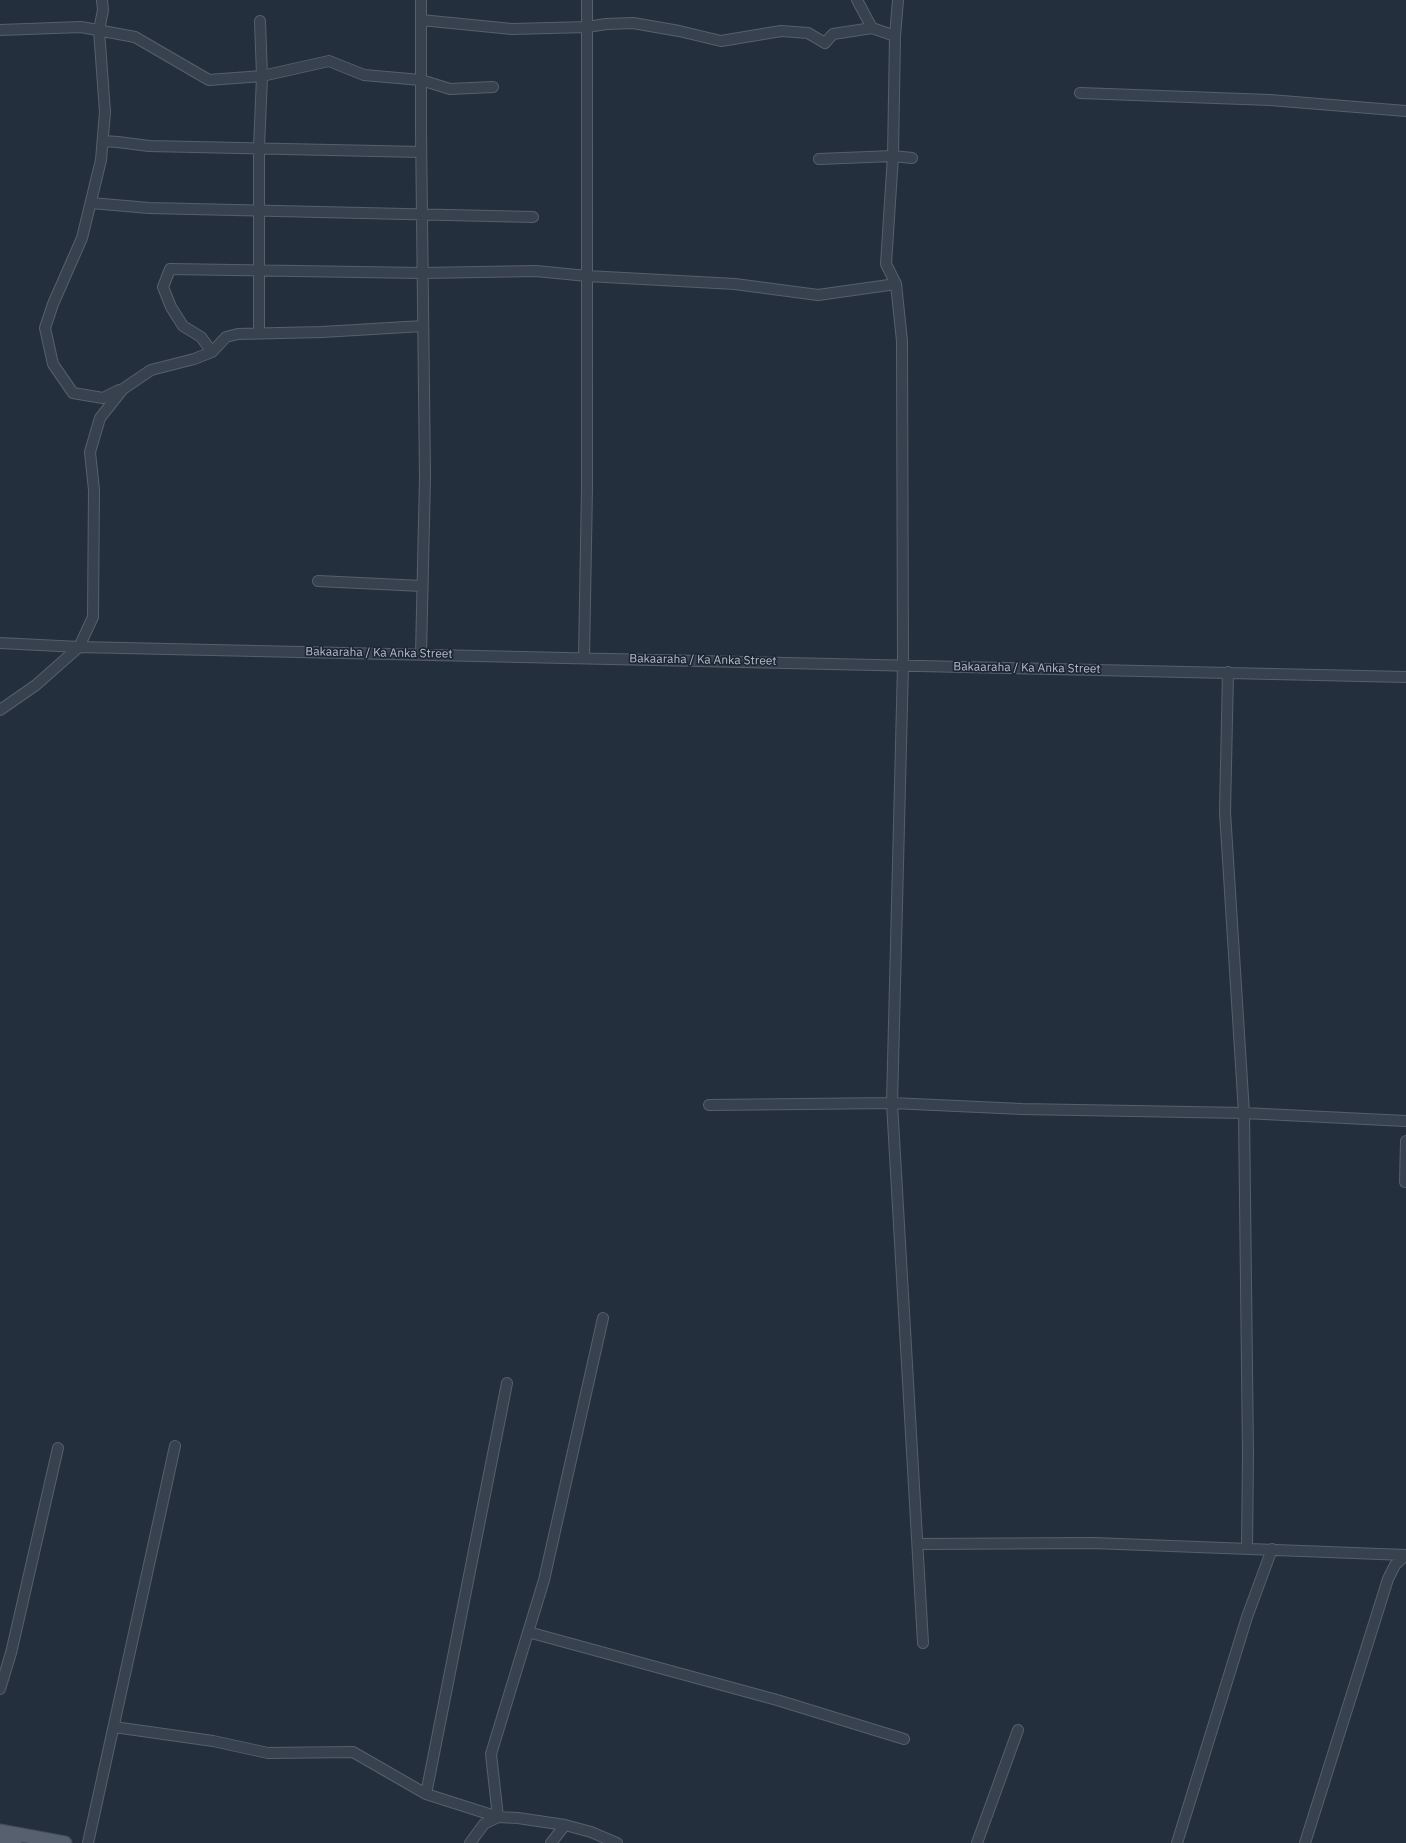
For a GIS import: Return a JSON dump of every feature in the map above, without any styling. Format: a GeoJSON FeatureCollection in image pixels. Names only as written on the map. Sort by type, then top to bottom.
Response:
{"type":"FeatureCollection","features":[{"type":"Feature","properties":{"kind":"main road"},"geometry":{"type":"LineString","coordinates":[[0,1831],[65,1843]]}},
{"type":"Feature","properties":{"kind":"main road"},"geometry":{"type":"LineString","coordinates":[[0,1841],[15,1843]]}},
{"type":"Feature","properties":{"kind":"street"},"geometry":{"type":"LineString","coordinates":[[102,0],[103,10],[100,30],[105,112],[101,160],[82,238],[56,296],[45,328],[53,364],[73,393],[103,398],[123,389],[151,370],[194,359],[212,352],[226,337],[238,334],[330,332],[423,326]]}},
{"type":"Feature","properties":{"kind":"street"},"geometry":{"type":"LineString","coordinates":[[421,654],[424,477],[421,152],[422,0]]}},
{"type":"Feature","properties":{"kind":"street"},"geometry":{"type":"LineString","coordinates":[[584,657],[587,488],[586,0]]}},
{"type":"Feature","properties":{"kind":"street"},"geometry":{"type":"LineString","coordinates":[[857,0],[872,28]]}},
{"type":"Feature","properties":{"kind":"street"},"geometry":{"type":"LineString","coordinates":[[898,0],[895,36],[893,156],[886,264],[896,284],[902,341],[903,665],[892,1103],[923,1643]]}},
{"type":"Feature","properties":{"kind":"street"},"geometry":{"type":"LineString","coordinates":[[421,20],[496,28],[587,27],[606,24],[633,23],[679,31],[721,41],[781,31],[808,33],[825,43],[833,34],[872,28],[895,36]]}},
{"type":"Feature","properties":{"kind":"street"},"geometry":{"type":"LineString","coordinates":[[259,333],[258,211],[262,76],[260,21]]}},
{"type":"Feature","properties":{"kind":"street"},"geometry":{"type":"LineString","coordinates":[[0,30],[81,27],[135,37],[209,80],[262,76],[329,61],[364,75],[421,80],[450,89],[493,87]]}},
{"type":"Feature","properties":{"kind":"street"},"geometry":{"type":"LineString","coordinates":[[1080,93],[1270,100],[1406,111]]}},
{"type":"Feature","properties":{"kind":"street"},"geometry":{"type":"LineString","coordinates":[[103,142],[118,142],[149,146],[421,152]]}},
{"type":"Feature","properties":{"kind":"street"},"geometry":{"type":"LineString","coordinates":[[819,159],[893,156],[912,158]]}},
{"type":"Feature","properties":{"kind":"street"},"geometry":{"type":"LineString","coordinates":[[91,203],[149,208],[533,217]]}},
{"type":"Feature","properties":{"kind":"street"},"geometry":{"type":"LineString","coordinates":[[212,352],[200,337],[183,326],[171,307],[163,287],[170,269],[422,273],[536,271],[587,276],[735,284],[818,295],[896,284]]}},
{"type":"Feature","properties":{"kind":"street"},"geometry":{"type":"LineString","coordinates":[[0,710],[36,685],[79,647],[92,618],[94,490],[90,452],[100,418],[123,389]]}},
{"type":"Feature","properties":{"kind":"street"},"geometry":{"type":"LineString","coordinates":[[318,581],[422,586]]}},
{"type":"Feature","properties":{"kind":"street","name":"Bakaaraha / Ka Anka Street"},"geometry":{"type":"LineString","coordinates":[[0,643],[79,647],[1406,676]]}},
{"type":"Feature","properties":{"kind":"street"},"geometry":{"type":"LineString","coordinates":[[1228,672],[1225,812],[1244,1113],[1248,1454],[1247,1549]]}},
{"type":"Feature","properties":{"kind":"street"},"geometry":{"type":"LineString","coordinates":[[709,1105],[892,1103],[1022,1109],[1244,1113],[1406,1121]]}},
{"type":"Feature","properties":{"kind":"street"},"geometry":{"type":"LineString","coordinates":[[1405,1182],[1406,1141]]}},
{"type":"Feature","properties":{"kind":"street"},"geometry":{"type":"LineString","coordinates":[[498,1817],[491,1754],[544,1580],[602,1318]]}},
{"type":"Feature","properties":{"kind":"street"},"geometry":{"type":"LineString","coordinates":[[426,1794],[507,1383]]}},
{"type":"Feature","properties":{"kind":"street"},"geometry":{"type":"LineString","coordinates":[[88,1843],[175,1446]]}},
{"type":"Feature","properties":{"kind":"street"},"geometry":{"type":"LineString","coordinates":[[0,1689],[11,1653],[58,1448]]}},
{"type":"Feature","properties":{"kind":"street"},"geometry":{"type":"LineString","coordinates":[[918,1544],[1093,1543],[1406,1555]]}},
{"type":"Feature","properties":{"kind":"street"},"geometry":{"type":"LineString","coordinates":[[1177,1843],[1246,1617],[1272,1549]]}},
{"type":"Feature","properties":{"kind":"street"},"geometry":{"type":"LineString","coordinates":[[1305,1843],[1388,1578],[1395,1565],[1406,1555]]}},
{"type":"Feature","properties":{"kind":"street"},"geometry":{"type":"LineString","coordinates":[[528,1632],[777,1700],[904,1739]]}},
{"type":"Feature","properties":{"kind":"street"},"geometry":{"type":"LineString","coordinates":[[114,1727],[213,1741],[268,1753],[353,1752],[426,1794],[498,1817],[518,1818],[565,1825],[591,1832],[617,1843]]}},
{"type":"Feature","properties":{"kind":"street"},"geometry":{"type":"LineString","coordinates":[[977,1843],[1018,1730]]}},
{"type":"Feature","properties":{"kind":"street"},"geometry":{"type":"LineString","coordinates":[[470,1843],[484,1824],[498,1817]]}},
{"type":"Feature","properties":{"kind":"street"},"geometry":{"type":"LineString","coordinates":[[551,1843],[565,1825]]}}]}
